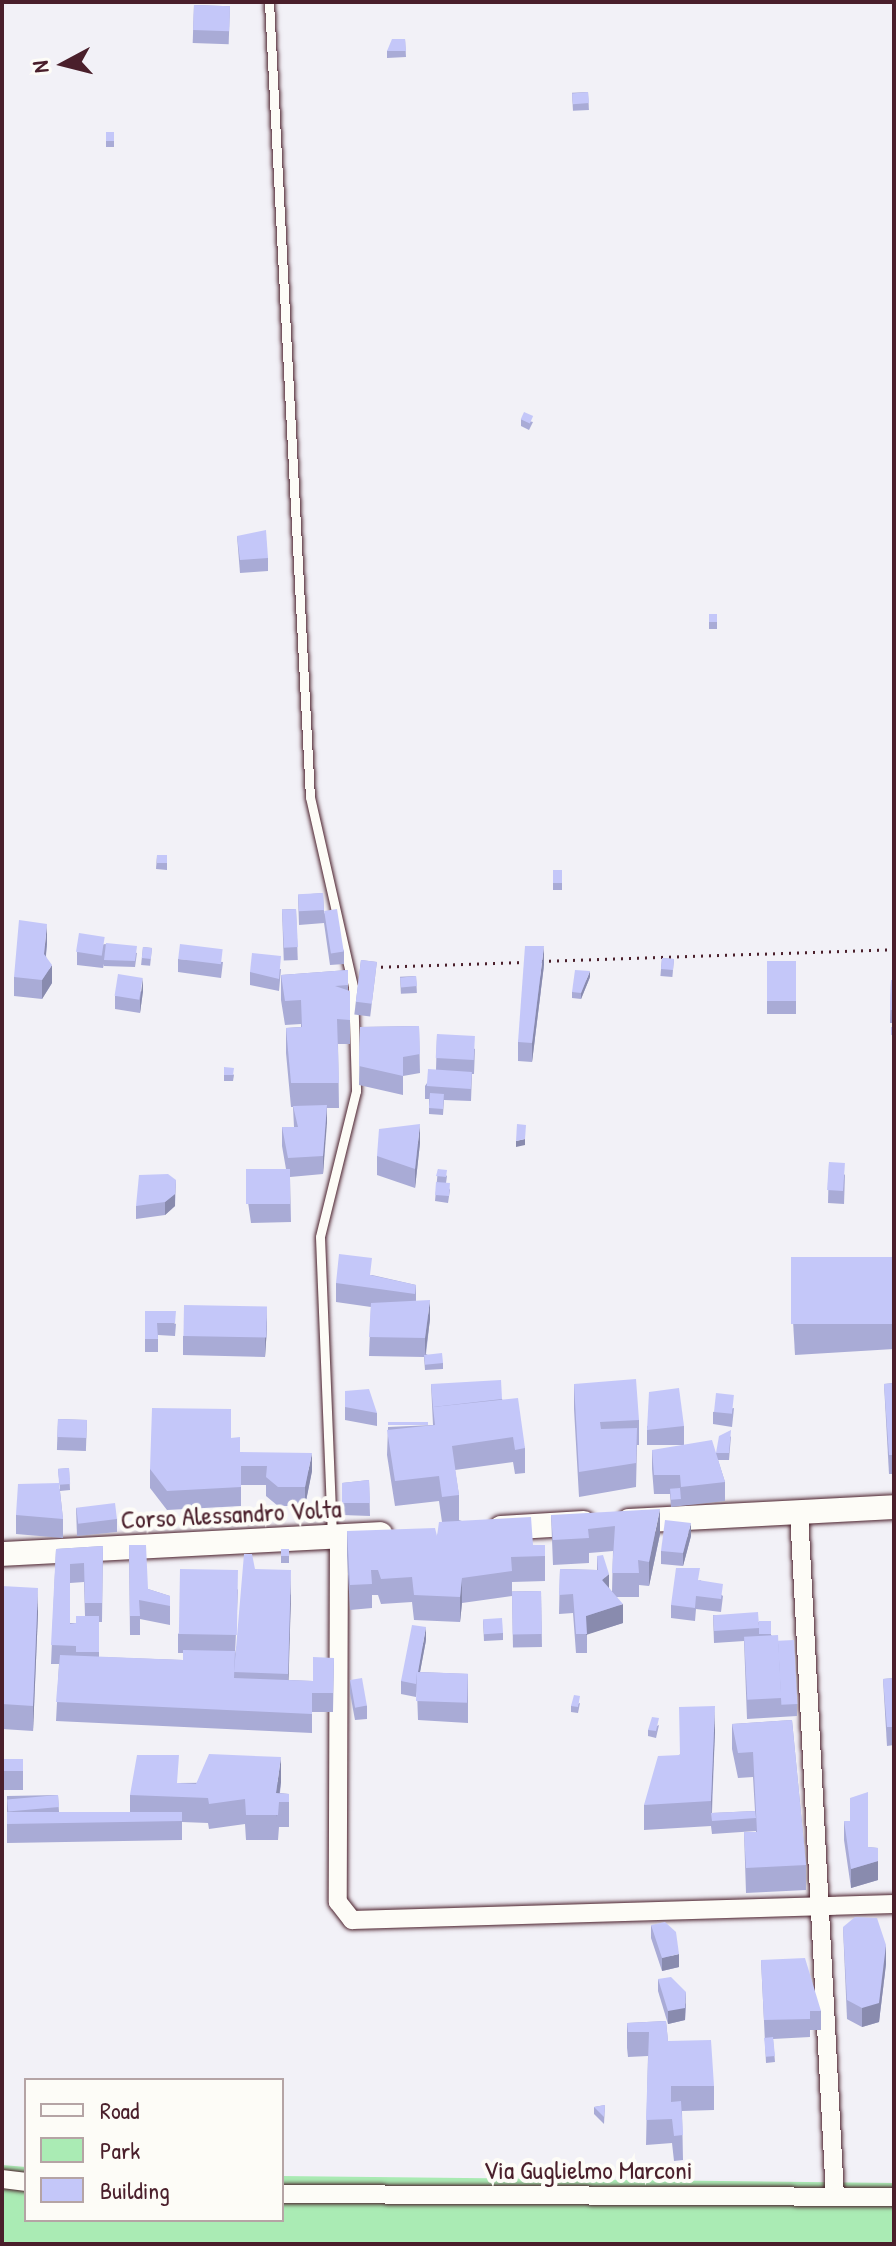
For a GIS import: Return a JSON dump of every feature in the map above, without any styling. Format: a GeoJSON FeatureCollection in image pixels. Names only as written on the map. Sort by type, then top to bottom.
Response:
{"type":"FeatureCollection","features":[{"type":"Feature","properties":{"kind":"main road"},"geometry":{"type":"LineString","coordinates":[[482,1529],[894,1507]]}},
{"type":"Feature","properties":{"kind":"main road","name":"Corso Alessandro Volta"},"geometry":{"type":"LineString","coordinates":[[2,1554],[403,1533]]}},
{"type":"Feature","properties":{"kind":"street"},"geometry":{"type":"LineString","coordinates":[[799,1512],[835,2197]]}},
{"type":"Feature","properties":{"kind":"street"},"geometry":{"type":"LineString","coordinates":[[336,1536],[338,1902],[352,1920],[894,1904]]}},
{"type":"Feature","properties":{"kind":"street"},"geometry":{"type":"LineString","coordinates":[[2,2179],[24,2182]]}},
{"type":"Feature","properties":{"kind":"street","name":"Via Guglielmo Marconi"},"geometry":{"type":"LineString","coordinates":[[284,2194],[894,2197]]}},
{"type":"Feature","properties":{"kind":"lane"},"geometry":{"type":"LineString","coordinates":[[269,2],[310,797],[350,968],[356,1091],[320,1237],[336,1536]]}},
{"type":"Feature","properties":{"kind":"path"},"geometry":{"type":"LineString","coordinates":[[350,968],[894,949]]}},
{"type":"Feature","properties":{"kind":"green space"},"geometry":{"type":"Polygon","coordinates":[[[2,2165],[24,2167],[24,2222],[284,2222],[284,2176],[894,2183],[894,2244],[2,2244],[2,2165]]]}},
{"type":"Feature","properties":{"kind":"building"},"geometry":{"type":"Polygon","coordinates":[[[194,5],[230,6],[229,31],[193,30],[194,5]]]}},
{"type":"Feature","properties":{"kind":"building"},"geometry":{"type":"Polygon","coordinates":[[[392,39],[405,39],[406,51],[387,51],[392,39]]]}},
{"type":"Feature","properties":{"kind":"building"},"geometry":{"type":"Polygon","coordinates":[[[588,92],[589,103],[573,104],[572,93],[588,92]]]}},
{"type":"Feature","properties":{"kind":"building"},"geometry":{"type":"Polygon","coordinates":[[[106,132],[114,132],[114,141],[106,141],[106,132]]]}},
{"type":"Feature","properties":{"kind":"building"},"geometry":{"type":"Polygon","coordinates":[[[524,412],[533,416],[530,423],[521,419],[524,412]]]}},
{"type":"Feature","properties":{"kind":"building"},"geometry":{"type":"Polygon","coordinates":[[[266,530],[268,558],[240,560],[237,536],[266,530]]]}},
{"type":"Feature","properties":{"kind":"building"},"geometry":{"type":"Polygon","coordinates":[[[709,614],[717,614],[717,622],[709,622],[709,614]]]}},
{"type":"Feature","properties":{"kind":"building"},"geometry":{"type":"Polygon","coordinates":[[[157,855],[167,855],[167,863],[157,863],[157,855]]]}},
{"type":"Feature","properties":{"kind":"building"},"geometry":{"type":"Polygon","coordinates":[[[553,870],[562,870],[562,883],[553,883],[553,870]]]}},
{"type":"Feature","properties":{"kind":"building"},"geometry":{"type":"Polygon","coordinates":[[[323,893],[324,910],[299,911],[298,894],[323,893]]]}},
{"type":"Feature","properties":{"kind":"building"},"geometry":{"type":"Polygon","coordinates":[[[296,909],[298,947],[284,948],[282,910],[296,909]]]}},
{"type":"Feature","properties":{"kind":"building"},"geometry":{"type":"Polygon","coordinates":[[[337,909],[344,951],[331,954],[324,911],[337,909]]]}},
{"type":"Feature","properties":{"kind":"building"},"geometry":{"type":"Polygon","coordinates":[[[19,920],[47,924],[44,954],[52,965],[42,980],[14,977],[19,920]]]}},
{"type":"Feature","properties":{"kind":"building"},"geometry":{"type":"Polygon","coordinates":[[[79,933],[105,937],[102,956],[76,952],[79,933]]]}},
{"type":"Feature","properties":{"kind":"building"},"geometry":{"type":"Polygon","coordinates":[[[106,943],[137,946],[135,961],[104,960],[106,943]]]}},
{"type":"Feature","properties":{"kind":"building"},"geometry":{"type":"Polygon","coordinates":[[[180,944],[223,949],[221,964],[178,959],[180,944]]]}},
{"type":"Feature","properties":{"kind":"building"},"geometry":{"type":"Polygon","coordinates":[[[525,946],[544,946],[532,1043],[518,1042],[525,946]]]}},
{"type":"Feature","properties":{"kind":"building"},"geometry":{"type":"Polygon","coordinates":[[[143,947],[152,948],[151,959],[142,958],[143,947]]]}},
{"type":"Feature","properties":{"kind":"building"},"geometry":{"type":"Polygon","coordinates":[[[252,953],[281,956],[279,979],[250,972],[252,953]]]}},
{"type":"Feature","properties":{"kind":"building"},"geometry":{"type":"Polygon","coordinates":[[[662,958],[674,959],[673,970],[661,969],[662,958]]]}},
{"type":"Feature","properties":{"kind":"building"},"geometry":{"type":"Polygon","coordinates":[[[361,960],[377,962],[372,1004],[356,1002],[361,960]]]}},
{"type":"Feature","properties":{"kind":"building"},"geometry":{"type":"Polygon","coordinates":[[[767,961],[796,961],[796,1001],[767,1001],[767,961]]]}},
{"type":"Feature","properties":{"kind":"building"},"geometry":{"type":"Polygon","coordinates":[[[348,970],[348,985],[335,986],[350,991],[350,1020],[337,1019],[339,1083],[291,1083],[286,1028],[302,1027],[301,1000],[285,1001],[281,975],[348,970]]]}},
{"type":"Feature","properties":{"kind":"building"},"geometry":{"type":"Polygon","coordinates":[[[575,970],[590,971],[581,993],[572,992],[575,970]]]}},
{"type":"Feature","properties":{"kind":"building"},"geometry":{"type":"Polygon","coordinates":[[[118,974],[143,978],[139,1000],[115,996],[118,974]]]}},
{"type":"Feature","properties":{"kind":"building"},"geometry":{"type":"Polygon","coordinates":[[[416,976],[417,986],[401,988],[400,978],[416,976]]]}},
{"type":"Feature","properties":{"kind":"building"},"geometry":{"type":"Polygon","coordinates":[[[891,980],[894,980],[894,1010],[890,1010],[891,980]]]}},
{"type":"Feature","properties":{"kind":"building"},"geometry":{"type":"Polygon","coordinates":[[[419,1026],[420,1054],[403,1057],[403,1076],[359,1066],[360,1027],[419,1026]]]}},
{"type":"Feature","properties":{"kind":"building"},"geometry":{"type":"Polygon","coordinates":[[[437,1034],[475,1036],[474,1060],[436,1058],[437,1034]]]}},
{"type":"Feature","properties":{"kind":"building"},"geometry":{"type":"Polygon","coordinates":[[[224,1067],[234,1068],[233,1075],[224,1075],[224,1067]]]}},
{"type":"Feature","properties":{"kind":"building"},"geometry":{"type":"Polygon","coordinates":[[[428,1069],[472,1072],[471,1089],[427,1086],[428,1069]]]}},
{"type":"Feature","properties":{"kind":"building"},"geometry":{"type":"Polygon","coordinates":[[[430,1093],[444,1094],[443,1109],[429,1108],[430,1093]]]}},
{"type":"Feature","properties":{"kind":"building"},"geometry":{"type":"Polygon","coordinates":[[[327,1105],[323,1156],[288,1158],[282,1127],[298,1127],[293,1106],[327,1105]]]}},
{"type":"Feature","properties":{"kind":"building"},"geometry":{"type":"Polygon","coordinates":[[[420,1124],[415,1169],[377,1156],[379,1129],[420,1124]]]}},
{"type":"Feature","properties":{"kind":"building"},"geometry":{"type":"Polygon","coordinates":[[[517,1124],[526,1125],[525,1139],[516,1141],[517,1124]]]}},
{"type":"Feature","properties":{"kind":"building"},"geometry":{"type":"Polygon","coordinates":[[[829,1162],[845,1163],[843,1191],[827,1190],[829,1162]]]}},
{"type":"Feature","properties":{"kind":"building"},"geometry":{"type":"Polygon","coordinates":[[[246,1169],[290,1169],[290,1204],[246,1204],[246,1169]]]}},
{"type":"Feature","properties":{"kind":"building"},"geometry":{"type":"Polygon","coordinates":[[[438,1169],[447,1170],[446,1177],[436,1176],[438,1169]]]}},
{"type":"Feature","properties":{"kind":"building"},"geometry":{"type":"Polygon","coordinates":[[[168,1174],[176,1180],[175,1194],[165,1202],[136,1206],[139,1175],[168,1174]]]}},
{"type":"Feature","properties":{"kind":"building"},"geometry":{"type":"Polygon","coordinates":[[[436,1182],[450,1183],[449,1196],[435,1195],[436,1182]]]}},
{"type":"Feature","properties":{"kind":"building"},"geometry":{"type":"Polygon","coordinates":[[[339,1254],[372,1258],[370,1275],[416,1285],[415,1294],[336,1283],[339,1254]]]}},
{"type":"Feature","properties":{"kind":"building"},"geometry":{"type":"Polygon","coordinates":[[[791,1257],[894,1257],[894,1324],[791,1324],[791,1257]]]}},
{"type":"Feature","properties":{"kind":"building"},"geometry":{"type":"Polygon","coordinates":[[[430,1300],[425,1338],[369,1337],[371,1303],[430,1300]]]}},
{"type":"Feature","properties":{"kind":"building"},"geometry":{"type":"Polygon","coordinates":[[[184,1305],[267,1306],[266,1337],[183,1336],[184,1305]]]}},
{"type":"Feature","properties":{"kind":"building"},"geometry":{"type":"Polygon","coordinates":[[[145,1311],[176,1311],[175,1323],[157,1323],[158,1339],[145,1339],[145,1311]]]}},
{"type":"Feature","properties":{"kind":"building"},"geometry":{"type":"Polygon","coordinates":[[[442,1353],[443,1363],[425,1365],[424,1355],[442,1353]]]}},
{"type":"Feature","properties":{"kind":"building"},"geometry":{"type":"Polygon","coordinates":[[[636,1379],[639,1420],[600,1422],[601,1429],[637,1428],[636,1463],[579,1472],[574,1384],[636,1379]]]}},
{"type":"Feature","properties":{"kind":"building"},"geometry":{"type":"Polygon","coordinates":[[[501,1380],[502,1399],[433,1407],[431,1384],[501,1380]]]}},
{"type":"Feature","properties":{"kind":"building"},"geometry":{"type":"Polygon","coordinates":[[[894,1383],[894,1455],[889,1455],[884,1384],[894,1383]]]}},
{"type":"Feature","properties":{"kind":"building"},"geometry":{"type":"Polygon","coordinates":[[[679,1388],[684,1426],[647,1430],[649,1392],[679,1388]]]}},
{"type":"Feature","properties":{"kind":"building"},"geometry":{"type":"Polygon","coordinates":[[[369,1389],[377,1413],[345,1407],[345,1391],[369,1389]]]}},
{"type":"Feature","properties":{"kind":"building"},"geometry":{"type":"Polygon","coordinates":[[[716,1393],[734,1395],[732,1414],[714,1412],[716,1393]]]}},
{"type":"Feature","properties":{"kind":"building"},"geometry":{"type":"Polygon","coordinates":[[[518,1398],[525,1448],[515,1450],[513,1437],[452,1446],[459,1495],[442,1497],[439,1476],[395,1481],[387,1430],[435,1425],[433,1407],[518,1398]]]}},
{"type":"Feature","properties":{"kind":"building"},"geometry":{"type":"Polygon","coordinates":[[[152,1408],[231,1409],[231,1438],[240,1437],[240,1452],[312,1453],[305,1487],[278,1487],[266,1477],[267,1466],[241,1466],[241,1487],[167,1491],[150,1469],[152,1408]]]}},
{"type":"Feature","properties":{"kind":"building"},"geometry":{"type":"Polygon","coordinates":[[[58,1419],[87,1420],[86,1438],[57,1437],[58,1419]]]}},
{"type":"Feature","properties":{"kind":"building"},"geometry":{"type":"Polygon","coordinates":[[[388,1422],[428,1422],[428,1425],[388,1425],[388,1422]]]}},
{"type":"Feature","properties":{"kind":"building"},"geometry":{"type":"Polygon","coordinates":[[[731,1430],[729,1453],[716,1453],[719,1436],[731,1430]]]}},
{"type":"Feature","properties":{"kind":"building"},"geometry":{"type":"Polygon","coordinates":[[[712,1440],[725,1482],[681,1487],[680,1475],[654,1475],[652,1450],[712,1440]]]}},
{"type":"Feature","properties":{"kind":"building"},"geometry":{"type":"Polygon","coordinates":[[[69,1468],[70,1484],[59,1485],[58,1469],[69,1468]]]}},
{"type":"Feature","properties":{"kind":"building"},"geometry":{"type":"Polygon","coordinates":[[[369,1480],[370,1503],[342,1503],[342,1483],[369,1480]]]}},
{"type":"Feature","properties":{"kind":"building"},"geometry":{"type":"Polygon","coordinates":[[[59,1483],[63,1519],[16,1515],[18,1484],[59,1483]]]}},
{"type":"Feature","properties":{"kind":"building"},"geometry":{"type":"Polygon","coordinates":[[[680,1488],[681,1499],[671,1500],[670,1489],[680,1488]]]}},
{"type":"Feature","properties":{"kind":"building"},"geometry":{"type":"Polygon","coordinates":[[[115,1503],[117,1519],[78,1524],[76,1508],[115,1503]]]}},
{"type":"Feature","properties":{"kind":"building"},"geometry":{"type":"Polygon","coordinates":[[[660,1509],[649,1562],[638,1560],[639,1573],[612,1573],[615,1526],[588,1529],[589,1538],[553,1540],[551,1515],[660,1509]]]}},
{"type":"Feature","properties":{"kind":"building"},"geometry":{"type":"Polygon","coordinates":[[[531,1517],[533,1545],[545,1545],[545,1556],[511,1557],[512,1571],[462,1578],[460,1597],[414,1595],[412,1577],[381,1579],[378,1570],[371,1570],[372,1584],[350,1585],[347,1531],[435,1528],[437,1536],[439,1522],[531,1517]]]}},
{"type":"Feature","properties":{"kind":"building"},"geometry":{"type":"Polygon","coordinates":[[[665,1520],[691,1523],[683,1553],[661,1551],[665,1520]]]}},
{"type":"Feature","properties":{"kind":"building"},"geometry":{"type":"Polygon","coordinates":[[[129,1545],[146,1545],[148,1589],[170,1596],[170,1606],[139,1600],[140,1616],[130,1616],[129,1545]]]}},
{"type":"Feature","properties":{"kind":"building"},"geometry":{"type":"Polygon","coordinates":[[[103,1546],[102,1603],[85,1603],[84,1563],[70,1564],[70,1624],[76,1623],[76,1646],[51,1645],[56,1549],[103,1546]]]}},
{"type":"Feature","properties":{"kind":"building"},"geometry":{"type":"Polygon","coordinates":[[[281,1549],[289,1549],[289,1556],[281,1556],[281,1549]]]}},
{"type":"Feature","properties":{"kind":"building"},"geometry":{"type":"Polygon","coordinates":[[[244,1554],[252,1554],[255,1569],[291,1570],[288,1674],[234,1672],[244,1554]]]}},
{"type":"Feature","properties":{"kind":"building"},"geometry":{"type":"Polygon","coordinates":[[[603,1555],[609,1574],[602,1580],[623,1604],[586,1616],[587,1634],[576,1634],[573,1594],[559,1595],[560,1569],[598,1570],[597,1556],[603,1555]]]}},
{"type":"Feature","properties":{"kind":"building"},"geometry":{"type":"Polygon","coordinates":[[[676,1568],[700,1568],[698,1580],[723,1584],[721,1599],[696,1596],[695,1608],[671,1605],[676,1568]]]}},
{"type":"Feature","properties":{"kind":"building"},"geometry":{"type":"Polygon","coordinates":[[[180,1569],[238,1570],[237,1635],[179,1634],[180,1569]]]}},
{"type":"Feature","properties":{"kind":"building"},"geometry":{"type":"Polygon","coordinates":[[[2,1586],[38,1588],[33,1706],[2,1704],[2,1586]]]}},
{"type":"Feature","properties":{"kind":"building"},"geometry":{"type":"Polygon","coordinates":[[[541,1591],[542,1634],[513,1634],[512,1592],[541,1591]]]}},
{"type":"Feature","properties":{"kind":"building"},"geometry":{"type":"Polygon","coordinates":[[[758,1612],[759,1628],[714,1631],[713,1615],[758,1612]]]}},
{"type":"Feature","properties":{"kind":"building"},"geometry":{"type":"Polygon","coordinates":[[[76,1616],[99,1616],[99,1652],[76,1652],[76,1616]]]}},
{"type":"Feature","properties":{"kind":"building"},"geometry":{"type":"Polygon","coordinates":[[[502,1618],[503,1633],[484,1634],[483,1619],[502,1618]]]}},
{"type":"Feature","properties":{"kind":"building"},"geometry":{"type":"Polygon","coordinates":[[[759,1621],[771,1621],[771,1634],[759,1634],[759,1621]]]}},
{"type":"Feature","properties":{"kind":"building"},"geometry":{"type":"Polygon","coordinates":[[[412,1625],[426,1627],[416,1684],[401,1681],[412,1625]]]}},
{"type":"Feature","properties":{"kind":"building"},"geometry":{"type":"Polygon","coordinates":[[[778,1635],[781,1698],[747,1700],[744,1637],[778,1635]]]}},
{"type":"Feature","properties":{"kind":"building"},"geometry":{"type":"Polygon","coordinates":[[[794,1640],[797,1704],[781,1705],[778,1641],[794,1640]]]}},
{"type":"Feature","properties":{"kind":"building"},"geometry":{"type":"Polygon","coordinates":[[[183,1650],[235,1651],[234,1678],[313,1681],[313,1657],[334,1658],[333,1693],[312,1693],[312,1714],[56,1702],[60,1655],[183,1660],[183,1650]]]}},
{"type":"Feature","properties":{"kind":"building"},"geometry":{"type":"Polygon","coordinates":[[[417,1672],[468,1674],[467,1703],[416,1701],[417,1672]]]}},
{"type":"Feature","properties":{"kind":"building"},"geometry":{"type":"Polygon","coordinates":[[[362,1678],[367,1706],[355,1708],[350,1680],[362,1678]]]}},
{"type":"Feature","properties":{"kind":"building"},"geometry":{"type":"Polygon","coordinates":[[[894,1678],[894,1727],[887,1727],[883,1679],[894,1678]]]}},
{"type":"Feature","properties":{"kind":"building"},"geometry":{"type":"Polygon","coordinates":[[[574,1695],[580,1696],[578,1707],[571,1706],[574,1695]]]}},
{"type":"Feature","properties":{"kind":"building"},"geometry":{"type":"Polygon","coordinates":[[[715,1706],[711,1801],[644,1805],[658,1756],[680,1755],[679,1707],[715,1706]]]}},
{"type":"Feature","properties":{"kind":"building"},"geometry":{"type":"Polygon","coordinates":[[[652,1717],[659,1718],[656,1731],[648,1730],[652,1717]]]}},
{"type":"Feature","properties":{"kind":"building"},"geometry":{"type":"Polygon","coordinates":[[[792,1720],[806,1865],[746,1868],[744,1832],[757,1832],[753,1752],[738,1753],[732,1724],[792,1720]]]}},
{"type":"Feature","properties":{"kind":"building"},"geometry":{"type":"Polygon","coordinates":[[[209,1754],[281,1757],[276,1793],[289,1794],[289,1802],[279,1802],[278,1815],[246,1815],[245,1799],[209,1804],[208,1798],[130,1795],[137,1755],[179,1755],[177,1783],[196,1784],[209,1754]]]}},
{"type":"Feature","properties":{"kind":"building"},"geometry":{"type":"Polygon","coordinates":[[[2,1759],[23,1759],[23,1771],[2,1771],[2,1759]]]}},
{"type":"Feature","properties":{"kind":"building"},"geometry":{"type":"Polygon","coordinates":[[[868,1792],[868,1847],[878,1848],[878,1861],[851,1869],[844,1821],[850,1821],[850,1798],[868,1792]]]}},
{"type":"Feature","properties":{"kind":"building"},"geometry":{"type":"Polygon","coordinates":[[[58,1795],[59,1807],[8,1811],[7,1799],[58,1795]]]}},
{"type":"Feature","properties":{"kind":"building"},"geometry":{"type":"Polygon","coordinates":[[[755,1811],[756,1818],[712,1821],[711,1813],[755,1811]]]}},
{"type":"Feature","properties":{"kind":"building"},"geometry":{"type":"Polygon","coordinates":[[[7,1812],[182,1812],[182,1821],[7,1824],[7,1812]]]}},
{"type":"Feature","properties":{"kind":"building"},"geometry":{"type":"Polygon","coordinates":[[[855,1917],[877,1918],[886,1945],[879,2003],[862,2008],[847,2000],[843,1927],[855,1917]]]}},
{"type":"Feature","properties":{"kind":"building"},"geometry":{"type":"Polygon","coordinates":[[[665,1922],[676,1932],[679,1954],[662,1958],[651,1925],[665,1922]]]}},
{"type":"Feature","properties":{"kind":"building"},"geometry":{"type":"Polygon","coordinates":[[[805,1958],[821,2011],[810,2011],[810,2019],[764,2020],[761,1960],[805,1958]]]}},
{"type":"Feature","properties":{"kind":"building"},"geometry":{"type":"Polygon","coordinates":[[[671,1977],[686,1992],[685,2008],[668,2011],[658,1979],[671,1977]]]}},
{"type":"Feature","properties":{"kind":"building"},"geometry":{"type":"Polygon","coordinates":[[[666,2021],[668,2041],[711,2040],[714,2086],[671,2086],[671,2102],[681,2101],[683,2135],[674,2136],[672,2119],[646,2120],[649,2032],[628,2032],[627,2023],[666,2021]]]}},
{"type":"Feature","properties":{"kind":"building"},"geometry":{"type":"Polygon","coordinates":[[[773,2037],[775,2056],[766,2057],[764,2038],[773,2037]]]}},
{"type":"Feature","properties":{"kind":"building"},"geometry":{"type":"Polygon","coordinates":[[[605,2105],[604,2117],[594,2107],[605,2105]]]}}]}
